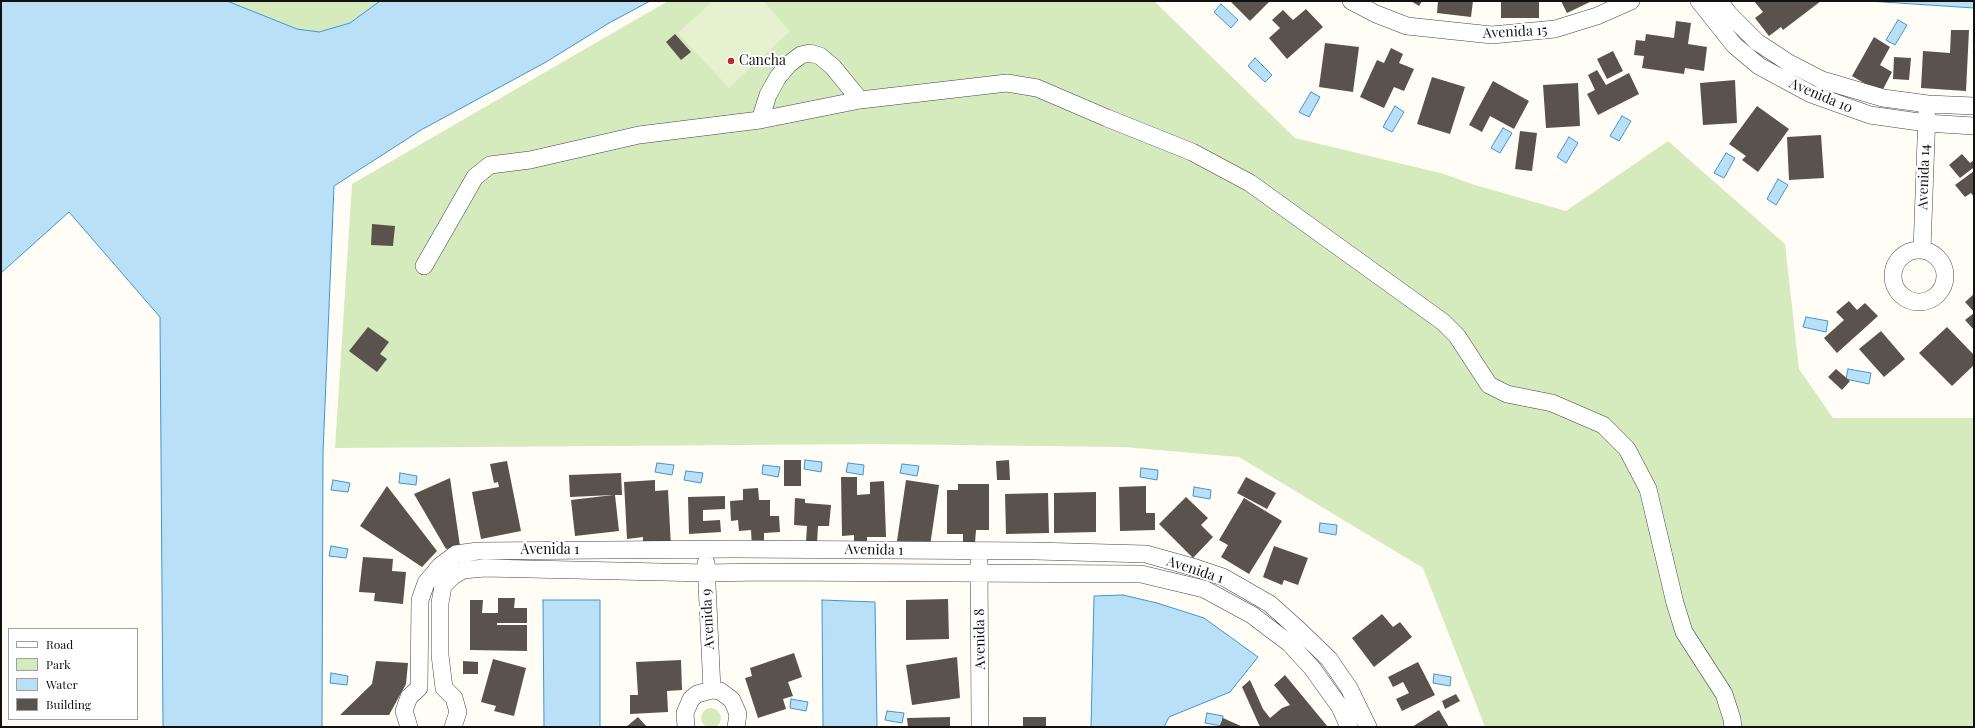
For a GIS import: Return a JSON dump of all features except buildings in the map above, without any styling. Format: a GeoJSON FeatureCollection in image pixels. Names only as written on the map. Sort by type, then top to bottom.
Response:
{"type":"FeatureCollection","features":[{"type":"Feature","properties":{"kind":"street","name":"Avenida 15"},"geometry":{"type":"LineString","coordinates":[[1351,1],[1376,14],[1407,26],[1492,35],[1555,30],[1597,16],[1631,1]]}},
{"type":"Feature","properties":{"kind":"street","name":"Avenida 10"},"geometry":{"type":"LineString","coordinates":[[1699,1],[1734,45],[1759,66],[1801,89],[1842,106],[1870,115],[1926,123],[1974,126]]}},
{"type":"Feature","properties":{"kind":"street","name":"Avenida 10"},"geometry":{"type":"LineString","coordinates":[[1719,1],[1729,14],[1757,42],[1809,73],[1852,90],[1877,97],[1928,104],[1974,106]]}},
{"type":"Feature","properties":{"kind":"street"},"geometry":{"type":"LineString","coordinates":[[760,120],[768,95],[778,77],[789,64],[801,55],[810,52],[820,56],[833,67],[860,100]]}},
{"type":"Feature","properties":{"kind":"street"},"geometry":{"type":"LineString","coordinates":[[1801,89],[1809,73]]}},
{"type":"Feature","properties":{"kind":"street"},"geometry":{"type":"LineString","coordinates":[[424,266],[475,177],[490,165],[530,160],[639,135],[760,120],[860,100],[1007,83],[1037,88],[1192,152],[1250,183],[1444,322],[1457,336],[1489,385],[1507,394],[1552,403],[1603,425],[1627,449],[1648,489],[1675,603],[1684,632],[1724,694],[1733,727]]}},
{"type":"Feature","properties":{"kind":"street","name":"Avenida 14"},"geometry":{"type":"LineString","coordinates":[[1922,250],[1926,123],[1928,104]]}},
{"type":"Feature","properties":{"kind":"street","name":"Avenida 1"},"geometry":{"type":"LineString","coordinates":[[420,688],[420,600],[426,583],[440,566],[456,554],[478,551],[707,549],[819,549],[1146,554],[1223,577],[1270,604],[1329,659],[1348,688],[1368,727]]}},
{"type":"Feature","properties":{"kind":"street","name":"Avenida 9"},"geometry":{"type":"LineString","coordinates":[[707,549],[706,573],[712,690]]}},
{"type":"Feature","properties":{"kind":"street"},"geometry":{"type":"LineString","coordinates":[[818,573],[819,549]]}},
{"type":"Feature","properties":{"kind":"street"},"geometry":{"type":"LineString","coordinates":[[582,570],[583,550]]}},
{"type":"Feature","properties":{"kind":"street","name":"Avenida 8"},"geometry":{"type":"LineString","coordinates":[[980,551],[980,727]]}},
{"type":"Feature","properties":{"kind":"street","name":"Avenida 1"},"geometry":{"type":"LineString","coordinates":[[453,727],[458,712],[454,698],[444,688],[440,655],[440,602],[443,586],[453,576],[463,570],[485,568],[706,573],[979,572],[1141,574],[1204,589],[1252,616],[1289,643],[1312,668],[1340,707],[1349,727]]}},
{"type":"Feature","properties":{"kind":"street"},"geometry":{"type":"LineString","coordinates":[[1189,586],[1196,568]]}},
{"type":"Feature","properties":{"kind":"street"},"geometry":{"type":"LineString","coordinates":[[409,727],[404,711],[409,697],[420,688],[432,686],[444,688]]}},
{"type":"Feature","properties":{"kind":"street"},"geometry":{"type":"LineString","coordinates":[[686,727],[685,713],[691,699],[704,691],[712,690],[720,691],[732,700],[738,714],[736,727]]}},
{"type":"Feature","properties":{"kind":"green space"},"geometry":{"type":"Polygon","coordinates":[[[227,1],[380,1],[350,23],[319,32],[297,29],[227,1]]]}},
{"type":"Feature","properties":{"kind":"green space"},"geometry":{"type":"Polygon","coordinates":[[[668,1],[1154,1],[1295,138],[1444,174],[1475,185],[1566,211],[1668,141],[1785,244],[1799,369],[1833,418],[1974,418],[1974,727],[1485,727],[1423,568],[1239,457],[1124,447],[876,444],[335,448],[352,184],[668,1]]]}},
{"type":"Feature","properties":{"kind":"green space","name":"Cancha"},"geometry":{"type":"Polygon","coordinates":[[[713,1],[763,1],[790,31],[729,88],[678,33],[713,1]]]}},
{"type":"Feature","properties":{"kind":"green space"},"geometry":{"type":"Polygon","coordinates":[[[711,708],[718,711],[721,718],[718,725],[711,728],[704,725],[701,718],[704,711],[711,708]]]}},
{"type":"Feature","properties":{"kind":"water"},"geometry":{"type":"Polygon","coordinates":[[[1,1],[227,1],[297,29],[319,32],[350,23],[380,1],[650,1],[609,23],[546,62],[421,130],[334,186],[323,453],[322,727],[163,727],[160,317],[69,212],[1,273],[1,1]]]}},
{"type":"Feature","properties":{"kind":"water"},"geometry":{"type":"Polygon","coordinates":[[[1868,1],[1974,1],[1974,8],[1868,1]]]}},
{"type":"Feature","properties":{"kind":"water"},"geometry":{"type":"Polygon","coordinates":[[[1221,4],[1238,20],[1231,28],[1214,12],[1221,4]]]}},
{"type":"Feature","properties":{"kind":"water"},"geometry":{"type":"Polygon","coordinates":[[[1898,20],[1907,25],[1895,45],[1886,40],[1898,20]]]}},
{"type":"Feature","properties":{"kind":"water"},"geometry":{"type":"Polygon","coordinates":[[[1255,58],[1272,75],[1265,82],[1248,66],[1255,58]]]}},
{"type":"Feature","properties":{"kind":"water"},"geometry":{"type":"Polygon","coordinates":[[[1311,92],[1320,97],[1309,117],[1299,112],[1311,92]]]}},
{"type":"Feature","properties":{"kind":"water"},"geometry":{"type":"Polygon","coordinates":[[[1395,106],[1404,112],[1392,132],[1383,127],[1395,106]]]}},
{"type":"Feature","properties":{"kind":"water"},"geometry":{"type":"Polygon","coordinates":[[[1622,116],[1631,121],[1619,141],[1610,136],[1622,116]]]}},
{"type":"Feature","properties":{"kind":"water"},"geometry":{"type":"Polygon","coordinates":[[[1503,128],[1512,133],[1500,153],[1491,148],[1503,128]]]}},
{"type":"Feature","properties":{"kind":"water"},"geometry":{"type":"Polygon","coordinates":[[[1569,137],[1578,143],[1566,163],[1557,157],[1569,137]]]}},
{"type":"Feature","properties":{"kind":"water"},"geometry":{"type":"Polygon","coordinates":[[[1726,153],[1735,158],[1724,178],[1714,173],[1726,153]]]}},
{"type":"Feature","properties":{"kind":"water"},"geometry":{"type":"Polygon","coordinates":[[[1778,179],[1788,185],[1776,205],[1767,199],[1778,179]]]}},
{"type":"Feature","properties":{"kind":"water"},"geometry":{"type":"Polygon","coordinates":[[[1806,317],[1828,321],[1826,332],[1803,327],[1806,317]]]}},
{"type":"Feature","properties":{"kind":"water"},"geometry":{"type":"Polygon","coordinates":[[[1848,369],[1871,373],[1869,384],[1846,379],[1848,369]]]}},
{"type":"Feature","properties":{"kind":"water"},"geometry":{"type":"Polygon","coordinates":[[[805,460],[822,462],[821,472],[804,469],[805,460]]]}},
{"type":"Feature","properties":{"kind":"water"},"geometry":{"type":"Polygon","coordinates":[[[657,463],[674,465],[672,475],[655,472],[657,463]]]}},
{"type":"Feature","properties":{"kind":"water"},"geometry":{"type":"Polygon","coordinates":[[[848,463],[864,465],[863,475],[846,472],[848,463]]]}},
{"type":"Feature","properties":{"kind":"water"},"geometry":{"type":"Polygon","coordinates":[[[902,464],[919,466],[917,476],[900,473],[902,464]]]}},
{"type":"Feature","properties":{"kind":"water"},"geometry":{"type":"Polygon","coordinates":[[[763,465],[780,467],[778,477],[762,474],[763,465]]]}},
{"type":"Feature","properties":{"kind":"water"},"geometry":{"type":"Polygon","coordinates":[[[1141,468],[1158,470],[1157,480],[1140,477],[1141,468]]]}},
{"type":"Feature","properties":{"kind":"water"},"geometry":{"type":"Polygon","coordinates":[[[686,471],[703,473],[701,483],[684,480],[686,471]]]}},
{"type":"Feature","properties":{"kind":"water"},"geometry":{"type":"Polygon","coordinates":[[[400,473],[417,476],[416,485],[399,483],[400,473]]]}},
{"type":"Feature","properties":{"kind":"water"},"geometry":{"type":"Polygon","coordinates":[[[333,480],[350,483],[348,492],[331,490],[333,480]]]}},
{"type":"Feature","properties":{"kind":"water"},"geometry":{"type":"Polygon","coordinates":[[[1194,487],[1211,490],[1210,499],[1193,496],[1194,487]]]}},
{"type":"Feature","properties":{"kind":"water"},"geometry":{"type":"Polygon","coordinates":[[[1320,523],[1337,525],[1336,535],[1319,532],[1320,523]]]}},
{"type":"Feature","properties":{"kind":"water"},"geometry":{"type":"Polygon","coordinates":[[[331,546],[348,549],[346,558],[329,556],[331,546]]]}},
{"type":"Feature","properties":{"kind":"water"},"geometry":{"type":"Polygon","coordinates":[[[1123,595],[1157,603],[1204,618],[1258,657],[1230,692],[1169,717],[1164,727],[1091,727],[1094,596],[1123,595]]]}},
{"type":"Feature","properties":{"kind":"water"},"geometry":{"type":"Polygon","coordinates":[[[543,600],[600,600],[600,727],[544,727],[543,600]]]}},
{"type":"Feature","properties":{"kind":"water"},"geometry":{"type":"Polygon","coordinates":[[[822,600],[875,602],[877,727],[823,727],[822,600]]]}},
{"type":"Feature","properties":{"kind":"water"},"geometry":{"type":"Polygon","coordinates":[[[331,673],[348,676],[347,685],[330,683],[331,673]]]}},
{"type":"Feature","properties":{"kind":"water"},"geometry":{"type":"Polygon","coordinates":[[[1434,674],[1451,677],[1450,686],[1433,683],[1434,674]]]}},
{"type":"Feature","properties":{"kind":"water"},"geometry":{"type":"Polygon","coordinates":[[[791,699],[808,702],[806,711],[790,708],[791,699]]]}},
{"type":"Feature","properties":{"kind":"water"},"geometry":{"type":"Polygon","coordinates":[[[887,711],[904,713],[902,723],[885,720],[887,711]]]}},
{"type":"Feature","properties":{"kind":"water"},"geometry":{"type":"Polygon","coordinates":[[[1207,713],[1223,716],[1222,726],[1205,723],[1207,713]]]}},
{"type":"Feature","properties":{"kind":"place","name":"Cancha"},"geometry":{"type":"Point","coordinates":[731,61]}}]}
